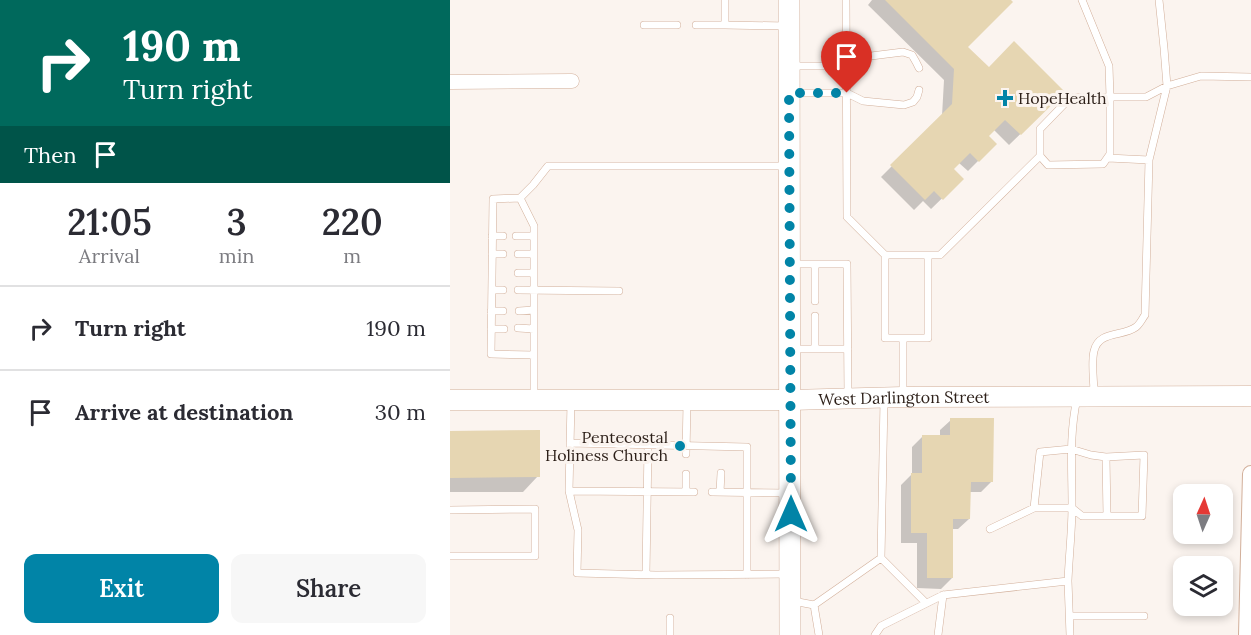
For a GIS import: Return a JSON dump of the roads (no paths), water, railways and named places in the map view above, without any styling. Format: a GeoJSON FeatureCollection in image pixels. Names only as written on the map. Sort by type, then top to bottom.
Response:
{"type":"FeatureCollection","features":[{"type":"Feature","properties":{"kind":"main road"},"geometry":{"type":"LineString","coordinates":[[789,0],[790,635]]}},
{"type":"Feature","properties":{"kind":"main road","name":"West Darlington Street"},"geometry":{"type":"LineString","coordinates":[[450,400],[1251,396]]}},
{"type":"Feature","properties":{"kind":"street"},"geometry":{"type":"LineString","coordinates":[[450,82],[572,81]]}},
{"type":"Feature","properties":{"kind":"street"},"geometry":{"type":"LineString","coordinates":[[1247,635],[1251,474]]}},
{"type":"Feature","properties":{"kind":"lane"},"geometry":{"type":"LineString","coordinates":[[725,0],[725,25]]}},
{"type":"Feature","properties":{"kind":"lane"},"geometry":{"type":"LineString","coordinates":[[846,0],[847,216],[885,255],[885,338],[928,338],[928,255]]}},
{"type":"Feature","properties":{"kind":"lane"},"geometry":{"type":"LineString","coordinates":[[1082,0],[1109,66],[1110,97],[1110,154],[1103,164],[1048,165],[1040,156],[1040,129],[1071,97],[1110,97],[1146,97],[1167,86],[1201,76],[1251,77]]}},
{"type":"Feature","properties":{"kind":"lane"},"geometry":{"type":"LineString","coordinates":[[1070,635],[1068,581],[1072,508],[1072,422],[1086,397],[1096,345],[1103,338],[1138,326],[1144,315],[1149,160],[1167,86],[1159,0]]}},
{"type":"Feature","properties":{"kind":"lane"},"geometry":{"type":"LineString","coordinates":[[644,25],[677,25]]}},
{"type":"Feature","properties":{"kind":"lane"},"geometry":{"type":"LineString","coordinates":[[696,25],[789,26]]}},
{"type":"Feature","properties":{"kind":"lane"},"geometry":{"type":"LineString","coordinates":[[789,66],[846,66],[863,57],[903,52],[912,55],[919,68]]}},
{"type":"Feature","properties":{"kind":"lane"},"geometry":{"type":"LineString","coordinates":[[789,93],[847,93],[863,101],[904,105],[913,102],[919,90]]}},
{"type":"Feature","properties":{"kind":"lane"},"geometry":{"type":"LineString","coordinates":[[885,255],[939,255],[1040,156]]}},
{"type":"Feature","properties":{"kind":"lane"},"geometry":{"type":"LineString","coordinates":[[1108,158],[1149,160]]}},
{"type":"Feature","properties":{"kind":"lane"},"geometry":{"type":"LineString","coordinates":[[534,355],[491,354],[493,199],[520,198],[548,166],[789,165]]}},
{"type":"Feature","properties":{"kind":"lane"},"geometry":{"type":"LineString","coordinates":[[520,198],[534,226],[534,400]]}},
{"type":"Feature","properties":{"kind":"lane"},"geometry":{"type":"LineString","coordinates":[[492,236],[503,236]]}},
{"type":"Feature","properties":{"kind":"lane"},"geometry":{"type":"LineString","coordinates":[[516,236],[534,236]]}},
{"type":"Feature","properties":{"kind":"lane"},"geometry":{"type":"LineString","coordinates":[[492,255],[503,254]]}},
{"type":"Feature","properties":{"kind":"lane"},"geometry":{"type":"LineString","coordinates":[[518,254],[534,254]]}},
{"type":"Feature","properties":{"kind":"lane"},"geometry":{"type":"LineString","coordinates":[[790,264],[847,264],[848,399]]}},
{"type":"Feature","properties":{"kind":"lane"},"geometry":{"type":"LineString","coordinates":[[814,264],[815,301]]}},
{"type":"Feature","properties":{"kind":"lane"},"geometry":{"type":"LineString","coordinates":[[492,274],[502,273]]}},
{"type":"Feature","properties":{"kind":"lane"},"geometry":{"type":"LineString","coordinates":[[518,273],[534,273]]}},
{"type":"Feature","properties":{"kind":"lane"},"geometry":{"type":"LineString","coordinates":[[492,290],[503,290]]}},
{"type":"Feature","properties":{"kind":"lane"},"geometry":{"type":"LineString","coordinates":[[518,290],[619,291]]}},
{"type":"Feature","properties":{"kind":"lane"},"geometry":{"type":"LineString","coordinates":[[519,310],[534,310]]}},
{"type":"Feature","properties":{"kind":"lane"},"geometry":{"type":"LineString","coordinates":[[491,311],[503,311]]}},
{"type":"Feature","properties":{"kind":"lane"},"geometry":{"type":"LineString","coordinates":[[815,316],[815,349]]}},
{"type":"Feature","properties":{"kind":"lane"},"geometry":{"type":"LineString","coordinates":[[518,328],[534,329]]}},
{"type":"Feature","properties":{"kind":"lane"},"geometry":{"type":"LineString","coordinates":[[491,329],[504,329]]}},
{"type":"Feature","properties":{"kind":"lane"},"geometry":{"type":"LineString","coordinates":[[903,338],[893,398],[881,558],[926,603]]}},
{"type":"Feature","properties":{"kind":"lane"},"geometry":{"type":"LineString","coordinates":[[790,349],[848,349]]}},
{"type":"Feature","properties":{"kind":"lane"},"geometry":{"type":"LineString","coordinates":[[571,400],[569,491],[578,530],[577,573],[790,574]]}},
{"type":"Feature","properties":{"kind":"lane"},"geometry":{"type":"LineString","coordinates":[[686,454],[687,400]]}},
{"type":"Feature","properties":{"kind":"lane"},"geometry":{"type":"LineString","coordinates":[[570,443],[602,448],[648,445],[721,450],[747,447],[747,574]]}},
{"type":"Feature","properties":{"kind":"lane"},"geometry":{"type":"LineString","coordinates":[[646,574],[648,445]]}},
{"type":"Feature","properties":{"kind":"lane"},"geometry":{"type":"LineString","coordinates":[[990,529],[1034,508],[1072,508],[1082,516],[1142,516],[1144,455],[1106,457],[1071,449],[1040,452],[1034,508]]}},
{"type":"Feature","properties":{"kind":"lane"},"geometry":{"type":"LineString","coordinates":[[1106,457],[1107,516]]}},
{"type":"Feature","properties":{"kind":"lane"},"geometry":{"type":"LineString","coordinates":[[720,492],[721,473]]}},
{"type":"Feature","properties":{"kind":"lane"},"geometry":{"type":"LineString","coordinates":[[686,474],[686,492]]}},
{"type":"Feature","properties":{"kind":"lane"},"geometry":{"type":"LineString","coordinates":[[569,491],[622,488],[694,492]]}},
{"type":"Feature","properties":{"kind":"lane"},"geometry":{"type":"LineString","coordinates":[[712,492],[791,494]]}},
{"type":"Feature","properties":{"kind":"lane"},"geometry":{"type":"LineString","coordinates":[[450,510],[535,509],[535,555],[450,556]]}},
{"type":"Feature","properties":{"kind":"lane"},"geometry":{"type":"LineString","coordinates":[[790,600],[814,605],[881,558]]}},
{"type":"Feature","properties":{"kind":"lane"},"geometry":{"type":"LineString","coordinates":[[875,635],[881,626],[943,595],[1068,581]]}},
{"type":"Feature","properties":{"kind":"lane"},"geometry":{"type":"LineString","coordinates":[[938,635],[943,595]]}},
{"type":"Feature","properties":{"kind":"lane"},"geometry":{"type":"LineString","coordinates":[[814,605],[819,635]]}},
{"type":"Feature","properties":{"kind":"lane"},"geometry":{"type":"LineString","coordinates":[[1070,616],[1144,615]]}},
{"type":"Feature","properties":{"kind":"lane"},"geometry":{"type":"LineString","coordinates":[[669,635],[670,618]]}},
{"type":"Feature","properties":{"kind":"place","name":"HopeHealth"},"geometry":{"type":"Point","coordinates":[1005,98]}},
{"type":"Feature","properties":{"kind":"place","name":"Pentecostal Holiness Church"},"geometry":{"type":"Point","coordinates":[680,446]}}]}
